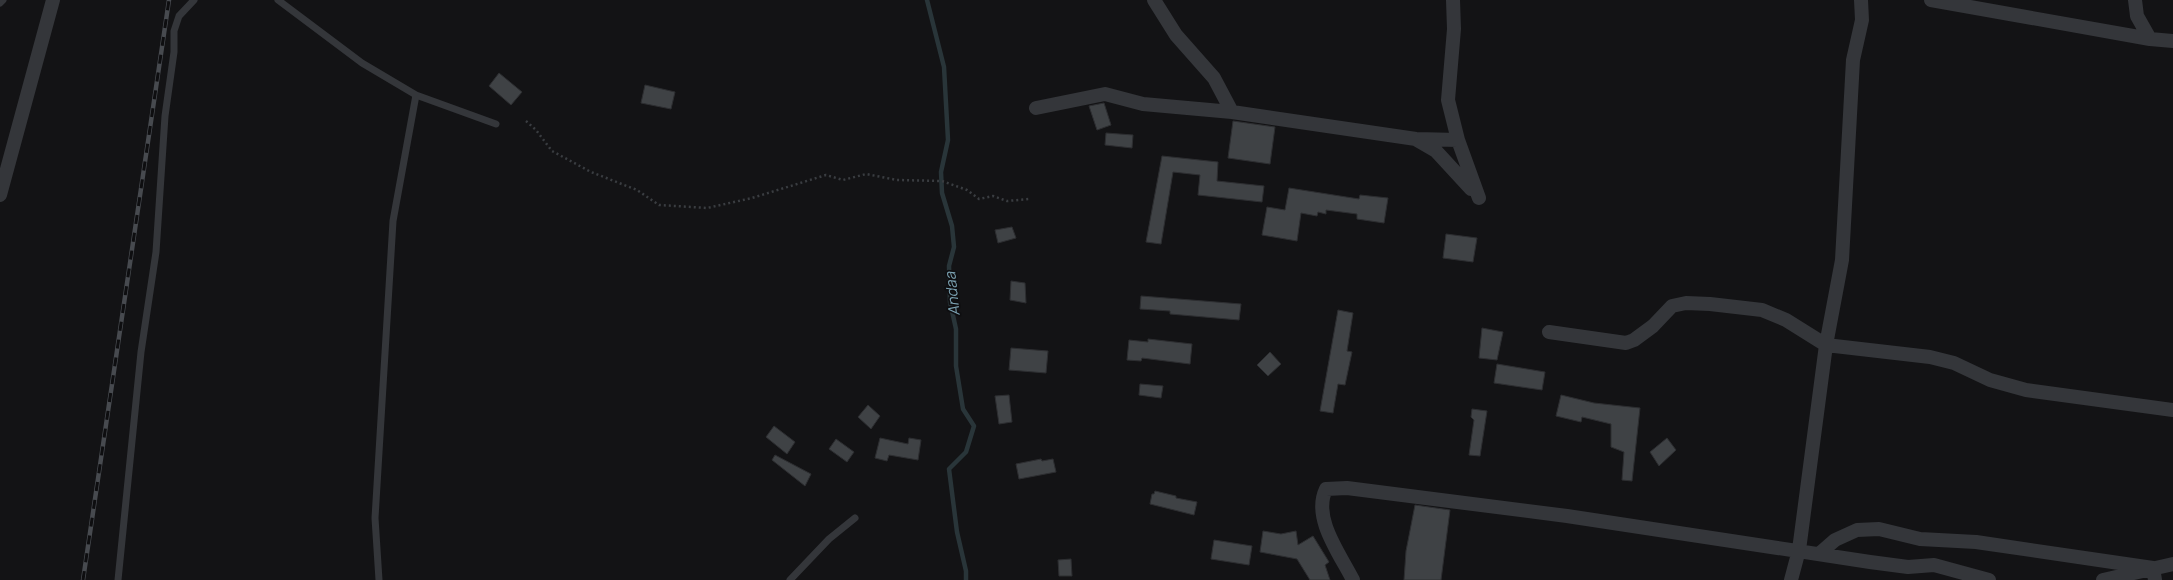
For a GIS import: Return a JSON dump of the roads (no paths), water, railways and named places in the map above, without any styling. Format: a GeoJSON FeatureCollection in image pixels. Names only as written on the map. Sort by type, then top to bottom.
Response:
{"type":"FeatureCollection","features":[{"type":"Feature","properties":{"kind":"street"},"geometry":{"type":"LineString","coordinates":[[0,196],[53,0]]}},
{"type":"Feature","properties":{"kind":"street"},"geometry":{"type":"LineString","coordinates":[[1154,0],[1176,34],[1214,78],[1232,112]]}},
{"type":"Feature","properties":{"kind":"street"},"geometry":{"type":"LineString","coordinates":[[1416,139],[1436,151],[1462,177],[1479,198],[1458,140],[1448,100],[1454,29],[1453,0]]}},
{"type":"Feature","properties":{"kind":"street"},"geometry":{"type":"LineString","coordinates":[[1791,580],[1799,550],[1826,344],[1842,260],[1853,60],[1862,20],[1861,0]]}},
{"type":"Feature","properties":{"kind":"street"},"geometry":{"type":"LineString","coordinates":[[1931,0],[1990,5],[2008,15],[2150,39],[2173,41]]}},
{"type":"Feature","properties":{"kind":"street"},"geometry":{"type":"LineString","coordinates":[[2135,0],[2137,16],[2150,39]]}},
{"type":"Feature","properties":{"kind":"street"},"geometry":{"type":"LineString","coordinates":[[1036,108],[1105,94],[1143,104],[1232,112],[1416,139],[1458,140]]}},
{"type":"Feature","properties":{"kind":"street"},"geometry":{"type":"LineString","coordinates":[[1550,332],[1626,343],[1634,340],[1654,326],[1672,306],[1686,303],[1704,303],[1762,310],[1786,320],[1826,344],[1930,357],[1954,363],[1990,380],[2026,390],[2173,410]]}},
{"type":"Feature","properties":{"kind":"street"},"geometry":{"type":"LineString","coordinates":[[1353,580],[1332,540],[1322,514],[1322,498],[1326,489],[1347,488],[1567,516],[1908,566],[1934,565],[1989,580]]}},
{"type":"Feature","properties":{"kind":"street"},"geometry":{"type":"LineString","coordinates":[[1819,554],[1835,540],[1857,530],[1879,530],[1920,539],[1976,542],[2154,574]]}},
{"type":"Feature","properties":{"kind":"street"},"geometry":{"type":"LineString","coordinates":[[2103,580],[2154,574],[2173,564]]}},
{"type":"Feature","properties":{"kind":"lane"},"geometry":{"type":"LineString","coordinates":[[0,3],[3,0]]}},
{"type":"Feature","properties":{"kind":"lane"},"geometry":{"type":"LineString","coordinates":[[118,580],[141,352],[156,252],[165,116],[174,52],[174,31],[179,16],[194,0]]}},
{"type":"Feature","properties":{"kind":"lane"},"geometry":{"type":"LineString","coordinates":[[278,0],[362,63],[416,95],[496,124]]}},
{"type":"Feature","properties":{"kind":"lane"},"geometry":{"type":"LineString","coordinates":[[379,580],[374,518],[393,221],[416,95]]}},
{"type":"Feature","properties":{"kind":"lane"},"geometry":{"type":"LineString","coordinates":[[790,580],[829,539],[855,518]]}},
{"type":"Feature","properties":{"kind":"waterway","name":"Andaa"},"geometry":{"type":"LineString","coordinates":[[927,0],[944,67],[948,140],[941,172],[942,193],[952,226],[954,247],[949,266],[950,302],[956,329],[956,366],[963,409],[974,426],[966,452],[949,469],[957,532],[966,571],[966,580]]}},
{"type":"Feature","properties":{"kind":"railway"},"geometry":{"type":"LineString","coordinates":[[83,580],[169,0]]}}]}
